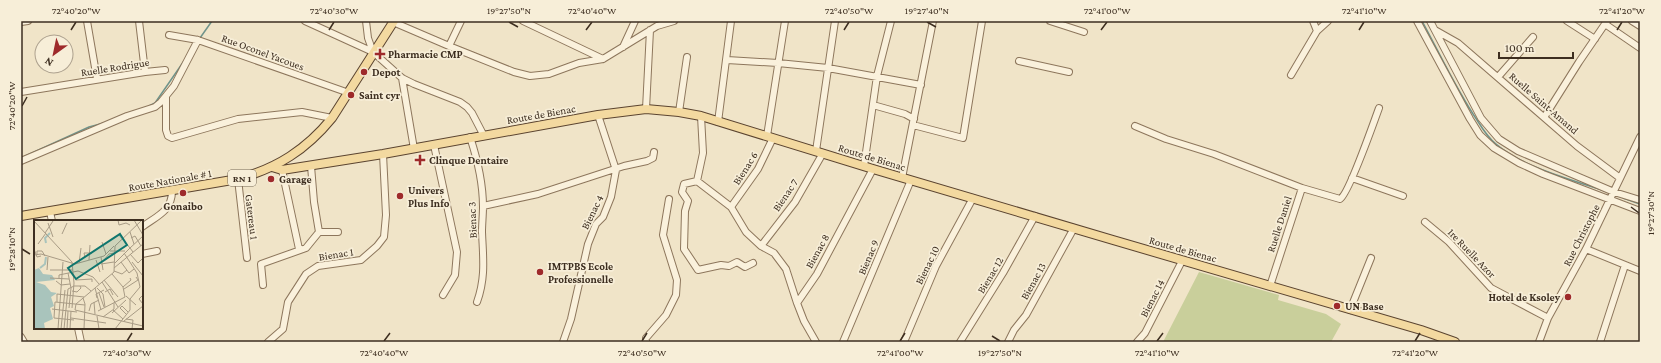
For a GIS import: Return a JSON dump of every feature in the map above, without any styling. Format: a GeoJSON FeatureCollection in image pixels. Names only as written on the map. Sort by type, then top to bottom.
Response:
{"type":"FeatureCollection","features":[{"type":"Feature","properties":{"kind":"main road","name":"Route Nationale # 1"},"geometry":{"type":"LineString","coordinates":[[21,216],[238,179],[272,167],[294,154],[323,129],[349,93],[393,22]]}},
{"type":"Feature","properties":{"kind":"main road","name":"Route de Bienac"},"geometry":{"type":"LineString","coordinates":[[272,167],[282,170],[311,166],[414,149],[598,115],[646,109],[679,112],[701,116],[902,178],[1421,330],[1455,342]]}},
{"type":"Feature","properties":{"kind":"street"},"geometry":{"type":"LineString","coordinates":[[21,22],[28,21]]}},
{"type":"Feature","properties":{"kind":"street"},"geometry":{"type":"LineString","coordinates":[[87,21],[97,79]]}},
{"type":"Feature","properties":{"kind":"street"},"geometry":{"type":"LineString","coordinates":[[139,21],[144,72]]}},
{"type":"Feature","properties":{"kind":"street"},"geometry":{"type":"LineString","coordinates":[[305,21],[373,52],[402,78],[426,90],[460,102],[467,107],[484,136]]}},
{"type":"Feature","properties":{"kind":"street"},"geometry":{"type":"LineString","coordinates":[[366,21],[368,38],[373,52]]}},
{"type":"Feature","properties":{"kind":"street"},"geometry":{"type":"LineString","coordinates":[[449,46],[461,21]]}},
{"type":"Feature","properties":{"kind":"street"},"geometry":{"type":"LineString","coordinates":[[523,21],[603,59]]}},
{"type":"Feature","properties":{"kind":"street"},"geometry":{"type":"LineString","coordinates":[[622,48],[635,21]]}},
{"type":"Feature","properties":{"kind":"street"},"geometry":{"type":"LineString","coordinates":[[393,22],[514,72],[530,76],[560,71],[579,63],[603,59],[650,30],[666,22],[674,21]]}},
{"type":"Feature","properties":{"kind":"street"},"geometry":{"type":"LineString","coordinates":[[718,122],[731,21]]}},
{"type":"Feature","properties":{"kind":"street","name":"Bienac 6"},"geometry":{"type":"LineString","coordinates":[[731,207],[758,169],[770,137],[778,63],[785,21]]}},
{"type":"Feature","properties":{"kind":"street"},"geometry":{"type":"LineString","coordinates":[[820,152],[828,68],[835,21]]}},
{"type":"Feature","properties":{"kind":"street"},"geometry":{"type":"LineString","coordinates":[[864,166],[877,76],[891,21]]}},
{"type":"Feature","properties":{"kind":"street"},"geometry":{"type":"LineString","coordinates":[[902,178],[933,21]]}},
{"type":"Feature","properties":{"kind":"street"},"geometry":{"type":"LineString","coordinates":[[873,105],[905,114],[913,122],[963,138],[982,21]]}},
{"type":"Feature","properties":{"kind":"street"},"geometry":{"type":"LineString","coordinates":[[1050,21],[1084,32]]}},
{"type":"Feature","properties":{"kind":"street"},"geometry":{"type":"LineString","coordinates":[[1312,21],[1317,31]]}},
{"type":"Feature","properties":{"kind":"street"},"geometry":{"type":"LineString","coordinates":[[1291,75],[1317,31],[1328,21]]}},
{"type":"Feature","properties":{"kind":"street"},"geometry":{"type":"LineString","coordinates":[[1417,21],[1480,135],[1494,148],[1519,163],[1543,174],[1640,210]]}},
{"type":"Feature","properties":{"kind":"street"},"geometry":{"type":"LineString","coordinates":[[1430,21],[1481,118],[1499,139],[1518,151],[1614,192],[1640,200]]}},
{"type":"Feature","properties":{"kind":"street"},"geometry":{"type":"LineString","coordinates":[[1567,21],[1595,39]]}},
{"type":"Feature","properties":{"kind":"street"},"geometry":{"type":"LineString","coordinates":[[1632,21],[1640,26]]}},
{"type":"Feature","properties":{"kind":"street"},"geometry":{"type":"LineString","coordinates":[[1545,116],[1606,23],[1640,48]]}},
{"type":"Feature","properties":{"kind":"street"},"geometry":{"type":"LineString","coordinates":[[646,109],[650,30]]}},
{"type":"Feature","properties":{"kind":"street","name":"Ruelle Saint-Amand"},"geometry":{"type":"LineString","coordinates":[[1435,30],[1458,43],[1545,116],[1578,146],[1620,178]]}},
{"type":"Feature","properties":{"kind":"street","name":"Rue Oconel Yacoues"},"geometry":{"type":"LineString","coordinates":[[169,35],[198,40],[349,93]]}},
{"type":"Feature","properties":{"kind":"street"},"geometry":{"type":"LineString","coordinates":[[1498,77],[1533,37]]}},
{"type":"Feature","properties":{"kind":"street"},"geometry":{"type":"LineString","coordinates":[[21,161],[121,119],[155,107],[166,97],[198,40]]}},
{"type":"Feature","properties":{"kind":"street"},"geometry":{"type":"LineString","coordinates":[[679,112],[687,56]]}},
{"type":"Feature","properties":{"kind":"street"},"geometry":{"type":"LineString","coordinates":[[727,60],[828,68],[921,85]]}},
{"type":"Feature","properties":{"kind":"street"},"geometry":{"type":"LineString","coordinates":[[1019,61],[1070,72]]}},
{"type":"Feature","properties":{"kind":"street","name":"Ruelle Rodrigue"},"geometry":{"type":"LineString","coordinates":[[21,92],[97,79],[165,70]]}},
{"type":"Feature","properties":{"kind":"street"},"geometry":{"type":"LineString","coordinates":[[402,78],[414,149]]}},
{"type":"Feature","properties":{"kind":"street"},"geometry":{"type":"LineString","coordinates":[[166,97],[166,130],[168,136],[172,138],[226,121],[238,119],[302,112],[332,118]]}},
{"type":"Feature","properties":{"kind":"street","name":"Ruelle Daniel"},"geometry":{"type":"LineString","coordinates":[[1270,286],[1302,188],[1340,199],[1344,197],[1379,108]]}},
{"type":"Feature","properties":{"kind":"street","name":"Bienac 4"},"geometry":{"type":"LineString","coordinates":[[563,342],[571,319],[588,244],[596,224],[603,217],[611,197],[616,170],[598,115]]}},
{"type":"Feature","properties":{"kind":"street"},"geometry":{"type":"LineString","coordinates":[[697,181],[703,153],[701,116]]}},
{"type":"Feature","properties":{"kind":"street"},"geometry":{"type":"LineString","coordinates":[[1135,126],[1166,139],[1214,154],[1302,188]]}},
{"type":"Feature","properties":{"kind":"street","name":"Rue Christophe"},"geometry":{"type":"LineString","coordinates":[[1540,342],[1548,318],[1611,200],[1640,137]]}},
{"type":"Feature","properties":{"kind":"street","name":"Bienac 3"},"geometry":{"type":"LineString","coordinates":[[470,138],[475,152],[483,206],[482,231],[485,267],[481,290],[477,302]]}},
{"type":"Feature","properties":{"kind":"street"},"geometry":{"type":"LineString","coordinates":[[434,145],[457,252],[455,275],[443,295]]}},
{"type":"Feature","properties":{"kind":"street"},"geometry":{"type":"LineString","coordinates":[[483,206],[538,194],[651,160],[654,152]]}},
{"type":"Feature","properties":{"kind":"street","name":"Bienac 7"},"geometry":{"type":"LineString","coordinates":[[761,246],[795,202],[820,152]]}},
{"type":"Feature","properties":{"kind":"street","name":"Bienac 1"},"geometry":{"type":"LineString","coordinates":[[268,342],[283,329],[288,302],[306,274],[318,266],[361,260],[378,246],[384,237],[386,214],[383,154]]}},
{"type":"Feature","properties":{"kind":"street"},"geometry":{"type":"LineString","coordinates":[[263,285],[261,264],[299,249],[306,248],[319,232],[314,202],[311,166]]}},
{"type":"Feature","properties":{"kind":"street","name":"Bienac 8"},"geometry":{"type":"LineString","coordinates":[[797,302],[816,274],[873,169]]}},
{"type":"Feature","properties":{"kind":"street"},"geometry":{"type":"LineString","coordinates":[[282,170],[299,249]]}},
{"type":"Feature","properties":{"kind":"street"},"geometry":{"type":"LineString","coordinates":[[1352,178],[1403,196]]}},
{"type":"Feature","properties":{"kind":"street","name":"Gatereau 1"},"geometry":{"type":"LineString","coordinates":[[238,179],[247,258]]}},
{"type":"Feature","properties":{"kind":"street","name":"Bienac 9"},"geometry":{"type":"LineString","coordinates":[[843,342],[911,180]]}},
{"type":"Feature","properties":{"kind":"street"},"geometry":{"type":"LineString","coordinates":[[697,181],[731,207],[746,232],[761,246],[774,253],[786,269],[804,321],[816,342]]}},
{"type":"Feature","properties":{"kind":"street"},"geometry":{"type":"LineString","coordinates":[[697,181],[684,184],[682,192],[688,201],[685,211],[684,250],[698,270],[721,265],[729,266],[737,262],[746,267],[753,262]]}},
{"type":"Feature","properties":{"kind":"street"},"geometry":{"type":"LineString","coordinates":[[143,226],[166,210],[172,200],[172,191]]}},
{"type":"Feature","properties":{"kind":"street","name":"Bienac 10"},"geometry":{"type":"LineString","coordinates":[[905,340],[936,266],[973,198]]}},
{"type":"Feature","properties":{"kind":"street"},"geometry":{"type":"LineString","coordinates":[[646,342],[646,338],[666,316],[676,295],[677,280],[663,235],[669,199]]}},
{"type":"Feature","properties":{"kind":"street"},"geometry":{"type":"LineString","coordinates":[[50,212],[52,220]]}},
{"type":"Feature","properties":{"kind":"street","name":"Bienac 12"},"geometry":{"type":"LineString","coordinates":[[960,342],[1003,273],[1034,216]]}},
{"type":"Feature","properties":{"kind":"street","name":"1re Ruelle Azor"},"geometry":{"type":"LineString","coordinates":[[1425,222],[1449,242],[1491,288],[1548,318]]}},
{"type":"Feature","properties":{"kind":"street","name":"Bienac 13"},"geometry":{"type":"LineString","coordinates":[[1008,342],[1014,330],[1026,315],[1074,228]]}},
{"type":"Feature","properties":{"kind":"street"},"geometry":{"type":"LineString","coordinates":[[319,232],[338,232]]}},
{"type":"Feature","properties":{"kind":"street"},"geometry":{"type":"LineString","coordinates":[[1586,249],[1640,271]]}},
{"type":"Feature","properties":{"kind":"street"},"geometry":{"type":"LineString","coordinates":[[143,254],[157,251]]}},
{"type":"Feature","properties":{"kind":"street"},"geometry":{"type":"LineString","coordinates":[[1350,310],[1371,258]]}},
{"type":"Feature","properties":{"kind":"street","name":"Bienac 14"},"geometry":{"type":"LineString","coordinates":[[1137,342],[1145,333],[1182,260]]}},
{"type":"Feature","properties":{"kind":"street"},"geometry":{"type":"LineString","coordinates":[[1602,341],[1625,266]]}},
{"type":"Feature","properties":{"kind":"street"},"geometry":{"type":"LineString","coordinates":[[78,329],[80,342]]}},
{"type":"Feature","properties":{"kind":"street"},"geometry":{"type":"LineString","coordinates":[[21,337],[24,342]]}},
{"type":"Feature","properties":{"kind":"street"},"geometry":{"type":"LineString","coordinates":[[905,340],[912,342]]}},
{"type":"Feature","properties":{"kind":"green space"},"geometry":{"type":"Polygon","coordinates":[[[1199,272],[1279,295],[1278,300],[1326,314],[1341,324],[1331,342],[1163,342],[1199,272]]]}},
{"type":"Feature","properties":{"kind":"waterway"},"geometry":{"type":"LineString","coordinates":[[200,38],[212,21]]}},
{"type":"Feature","properties":{"kind":"waterway"},"geometry":{"type":"LineString","coordinates":[[1422,21],[1462,96],[1483,130],[1493,142],[1520,160],[1535,167],[1608,192]]}},
{"type":"Feature","properties":{"kind":"waterway"},"geometry":{"type":"LineString","coordinates":[[149,106],[155,103],[184,61]]}},
{"type":"Feature","properties":{"kind":"waterway"},"geometry":{"type":"LineString","coordinates":[[21,158],[89,127],[104,123]]}},
{"type":"Feature","properties":{"kind":"waterway"},"geometry":{"type":"LineString","coordinates":[[1623,198],[1640,204]]}},
{"type":"Feature","properties":{"kind":"place","name":"Pharmacie CMP"},"geometry":{"type":"Point","coordinates":[380,54]}},
{"type":"Feature","properties":{"kind":"place","name":"Depot"},"geometry":{"type":"Point","coordinates":[364,72]}},
{"type":"Feature","properties":{"kind":"place","name":"Saint cyr"},"geometry":{"type":"Point","coordinates":[351,95]}},
{"type":"Feature","properties":{"kind":"place","name":"Clinque Dentaire"},"geometry":{"type":"Point","coordinates":[420,160]}},
{"type":"Feature","properties":{"kind":"place","name":"Garage"},"geometry":{"type":"Point","coordinates":[271,179]}},
{"type":"Feature","properties":{"kind":"place","name":"Gonaibo"},"geometry":{"type":"Point","coordinates":[183,193]}},
{"type":"Feature","properties":{"kind":"place","name":"Univers Plus Info"},"geometry":{"type":"Point","coordinates":[400,196]}},
{"type":"Feature","properties":{"kind":"place","name":"IMTPBS Ecole Professionelle"},"geometry":{"type":"Point","coordinates":[540,272]}},
{"type":"Feature","properties":{"kind":"place","name":"Hotel de Ksoley"},"geometry":{"type":"Point","coordinates":[1568,297]}},
{"type":"Feature","properties":{"kind":"place","name":"UN Base"},"geometry":{"type":"Point","coordinates":[1337,306]}}]}
